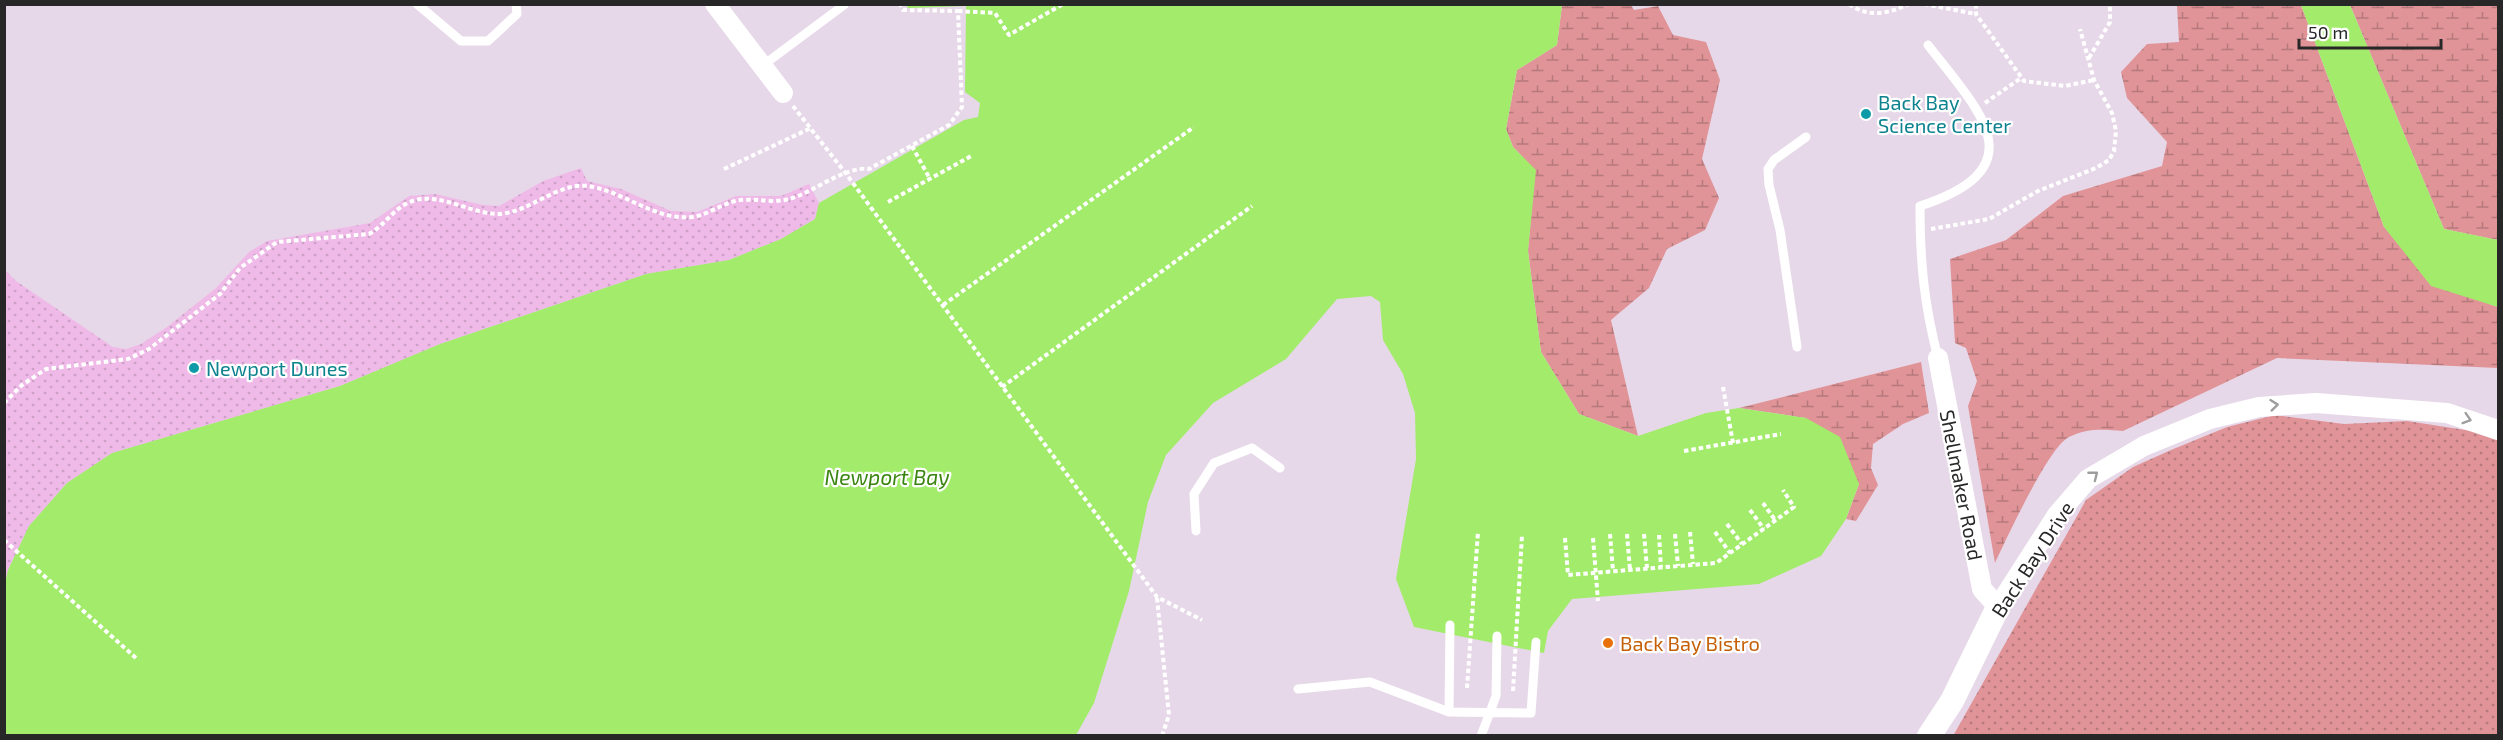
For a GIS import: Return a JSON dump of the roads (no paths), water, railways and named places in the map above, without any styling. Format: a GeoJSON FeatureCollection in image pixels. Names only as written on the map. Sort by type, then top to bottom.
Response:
{"type":"FeatureCollection","features":[{"type":"Feature","properties":{"kind":"street"},"geometry":{"type":"LineString","coordinates":[[715,4],[783,93]]}},
{"type":"Feature","properties":{"kind":"street","name":"Shellmaker Road"},"geometry":{"type":"LineString","coordinates":[[1938,358],[1982,589],[1998,607]]}},
{"type":"Feature","properties":{"kind":"street","name":"Back Bay Drive"},"geometry":{"type":"LineString","coordinates":[[1929,735],[1952,701],[1998,607],[2057,515],[2088,479],[2144,446],[2210,419],[2259,407],[2316,403],[2447,413],[2499,430]]}},
{"type":"Feature","properties":{"kind":"lane"},"geometry":{"type":"LineString","coordinates":[[417,4],[461,41],[488,41],[517,14],[516,4]]}},
{"type":"Feature","properties":{"kind":"lane"},"geometry":{"type":"LineString","coordinates":[[762,66],[844,5]]}},
{"type":"Feature","properties":{"kind":"lane"},"geometry":{"type":"LineString","coordinates":[[1928,45],[1977,109],[1990,139],[1989,152],[1977,177],[1943,199],[1920,206],[1920,262],[1928,319],[1938,358]]}},
{"type":"Feature","properties":{"kind":"lane"},"geometry":{"type":"LineString","coordinates":[[1797,347],[1780,230],[1768,186],[1768,170],[1774,160],[1806,137]]}},
{"type":"Feature","properties":{"kind":"lane"},"geometry":{"type":"LineString","coordinates":[[1196,531],[1194,494],[1214,462],[1252,448],[1280,468]]}},
{"type":"Feature","properties":{"kind":"lane"},"geometry":{"type":"LineString","coordinates":[[1449,712],[1450,625]]}},
{"type":"Feature","properties":{"kind":"lane"},"geometry":{"type":"LineString","coordinates":[[1480,735],[1496,696],[1497,636]]}},
{"type":"Feature","properties":{"kind":"lane"},"geometry":{"type":"LineString","coordinates":[[1298,689],[1370,682],[1449,712],[1531,713],[1536,642]]}},
{"type":"Feature","properties":{"kind":"water","name":"Newport Bay"},"geometry":{"type":"Polygon","coordinates":[[[906,5],[1562,5],[1557,45],[1517,70],[1506,129],[1513,147],[1536,170],[1528,251],[1541,352],[1579,414],[1638,436],[1706,413],[1739,408],[1806,418],[1840,437],[1859,484],[1846,519],[1821,556],[1759,584],[1572,599],[1548,631],[1544,653],[1414,627],[1396,579],[1416,459],[1415,413],[1403,374],[1383,340],[1380,302],[1371,296],[1337,299],[1286,359],[1213,403],[1166,455],[1148,502],[1129,591],[1094,703],[1076,735],[7,736],[4,724],[5,584],[8,570],[29,526],[67,483],[112,453],[340,386],[440,344],[646,274],[729,260],[781,239],[815,219],[819,203],[964,120],[978,117],[980,103],[965,92],[966,6],[908,8],[906,5]]]}},
{"type":"Feature","properties":{"kind":"water"},"geometry":{"type":"Polygon","coordinates":[[[2301,5],[2350,5],[2444,229],[2498,240],[2498,307],[2431,286],[2384,227],[2301,5]]]}},
{"type":"Feature","properties":{"kind":"place","name":"Back Bay Science Center"},"geometry":{"type":"Point","coordinates":[1866,114]}},
{"type":"Feature","properties":{"kind":"place","name":"Newport Dunes"},"geometry":{"type":"Point","coordinates":[194,368]}},
{"type":"Feature","properties":{"kind":"place","name":"Back Bay Bistro"},"geometry":{"type":"Point","coordinates":[1608,643]}}]}
